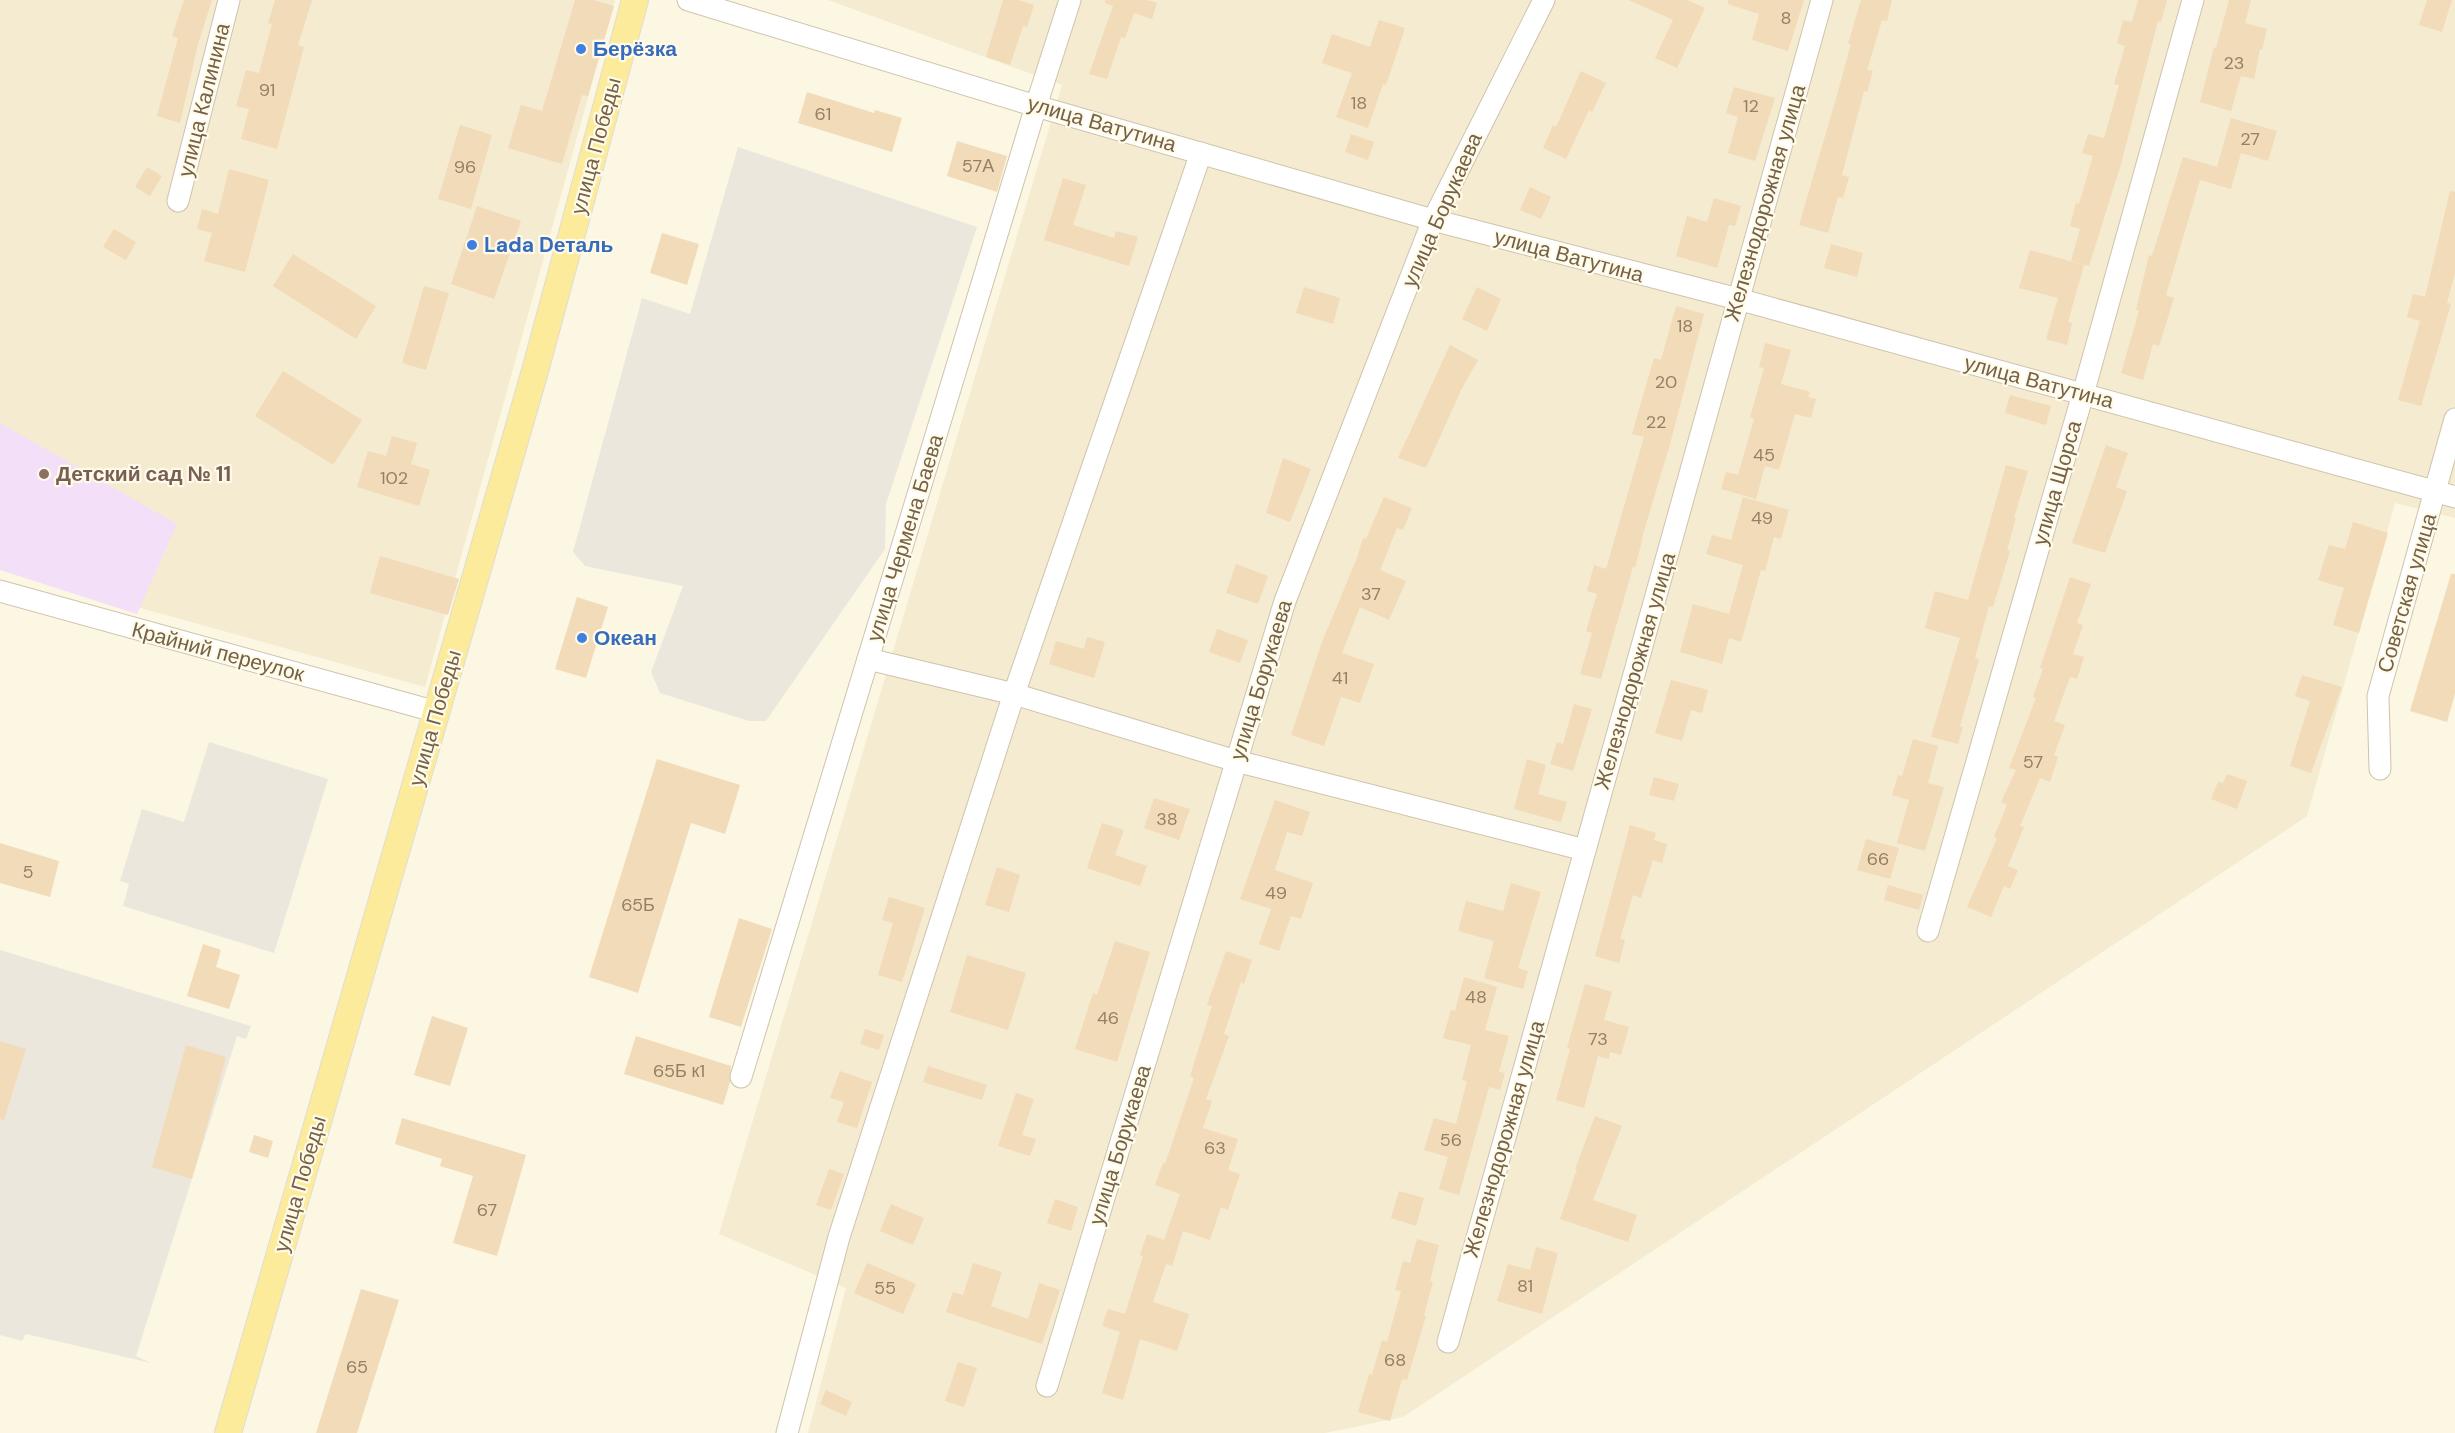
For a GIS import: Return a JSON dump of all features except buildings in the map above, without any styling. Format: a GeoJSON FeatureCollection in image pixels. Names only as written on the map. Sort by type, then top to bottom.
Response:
{"type":"FeatureCollection","features":[{"type":"Feature","properties":{"kind":"main road","name":"улица Победы"},"geometry":{"type":"LineString","coordinates":[[228,1433],[535,371],[635,0]]}},
{"type":"Feature","properties":{"kind":"street","name":"улица Калинина"},"geometry":{"type":"LineString","coordinates":[[178,201],[230,0]]}},
{"type":"Feature","properties":{"kind":"street","name":"улица Ватутина"},"geometry":{"type":"LineString","coordinates":[[688,0],[1036,106],[1432,220],[1738,299],[2445,494]]}},
{"type":"Feature","properties":{"kind":"street","name":"улица Чермена Баева"},"geometry":{"type":"LineString","coordinates":[[741,1077],[1070,0]]}},
{"type":"Feature","properties":{"kind":"street","name":"улица Борукаева"},"geometry":{"type":"LineString","coordinates":[[1047,1386],[1285,601],[1432,220],[1544,0]]}},
{"type":"Feature","properties":{"kind":"street","name":"Железнодорожная улица"},"geometry":{"type":"LineString","coordinates":[[1448,1342],[1822,0]]}},
{"type":"Feature","properties":{"kind":"street","name":"улица Щорса"},"geometry":{"type":"LineString","coordinates":[[1928,931],[2083,394],[2193,0]]}},
{"type":"Feature","properties":{"kind":"street"},"geometry":{"type":"LineString","coordinates":[[787,1433],[839,1237],[1014,694],[1201,153]]}},
{"type":"Feature","properties":{"kind":"street","name":"Советская улица"},"geometry":{"type":"LineString","coordinates":[[2380,769],[2378,696],[2445,494],[2455,420]]}},
{"type":"Feature","properties":{"kind":"street","name":"Крайний переулок"},"geometry":{"type":"LineString","coordinates":[[0,591],[437,712]]}},
{"type":"Feature","properties":{"kind":"street"},"geometry":{"type":"LineString","coordinates":[[868,659],[1014,694],[1236,760],[1585,850]]}},
{"type":"Feature","properties":{"kind":"shaded area"},"geometry":{"type":"Polygon","coordinates":[[[0,0],[615,0],[425,687],[0,569],[0,0]]]}},
{"type":"Feature","properties":{"kind":"shaded area"},"geometry":{"type":"Polygon","coordinates":[[[828,0],[2455,0],[2455,518],[2395,503],[2307,816],[1403,1417],[1325,1433],[808,1433],[846,1288],[719,1234],[1062,85],[828,0]]]}},
{"type":"Feature","properties":{"kind":"shaded area"},"geometry":{"type":"Polygon","coordinates":[[[738,147],[977,227],[886,504],[885,549],[766,721],[749,721],[660,693],[651,672],[683,586],[585,566],[573,552],[642,298],[690,314],[738,147]]]}},
{"type":"Feature","properties":{"kind":"shaded area","name":"Детский сад № 11"},"geometry":{"type":"Polygon","coordinates":[[[0,423],[177,524],[137,614],[0,570],[0,423]]]}},
{"type":"Feature","properties":{"kind":"shaded area"},"geometry":{"type":"Polygon","coordinates":[[[209,742],[328,779],[274,953],[123,906],[129,884],[120,881],[142,809],[184,822],[209,742]]]}},
{"type":"Feature","properties":{"kind":"shaded area"},"geometry":{"type":"Polygon","coordinates":[[[0,950],[251,1026],[246,1039],[237,1036],[136,1356],[151,1363],[26,1334],[22,1341],[0,1335],[0,950]]]}},
{"type":"Feature","properties":{"kind":"place","name":"Берёзка"},"geometry":{"type":"Point","coordinates":[581,49]}},
{"type":"Feature","properties":{"kind":"place","name":"Lada Dеталь"},"geometry":{"type":"Point","coordinates":[472,245]}},
{"type":"Feature","properties":{"kind":"place","name":"Детский сад № 11"},"geometry":{"type":"Point","coordinates":[44,474]}},
{"type":"Feature","properties":{"kind":"place","name":"Океан"},"geometry":{"type":"Point","coordinates":[582,638]}}]}
